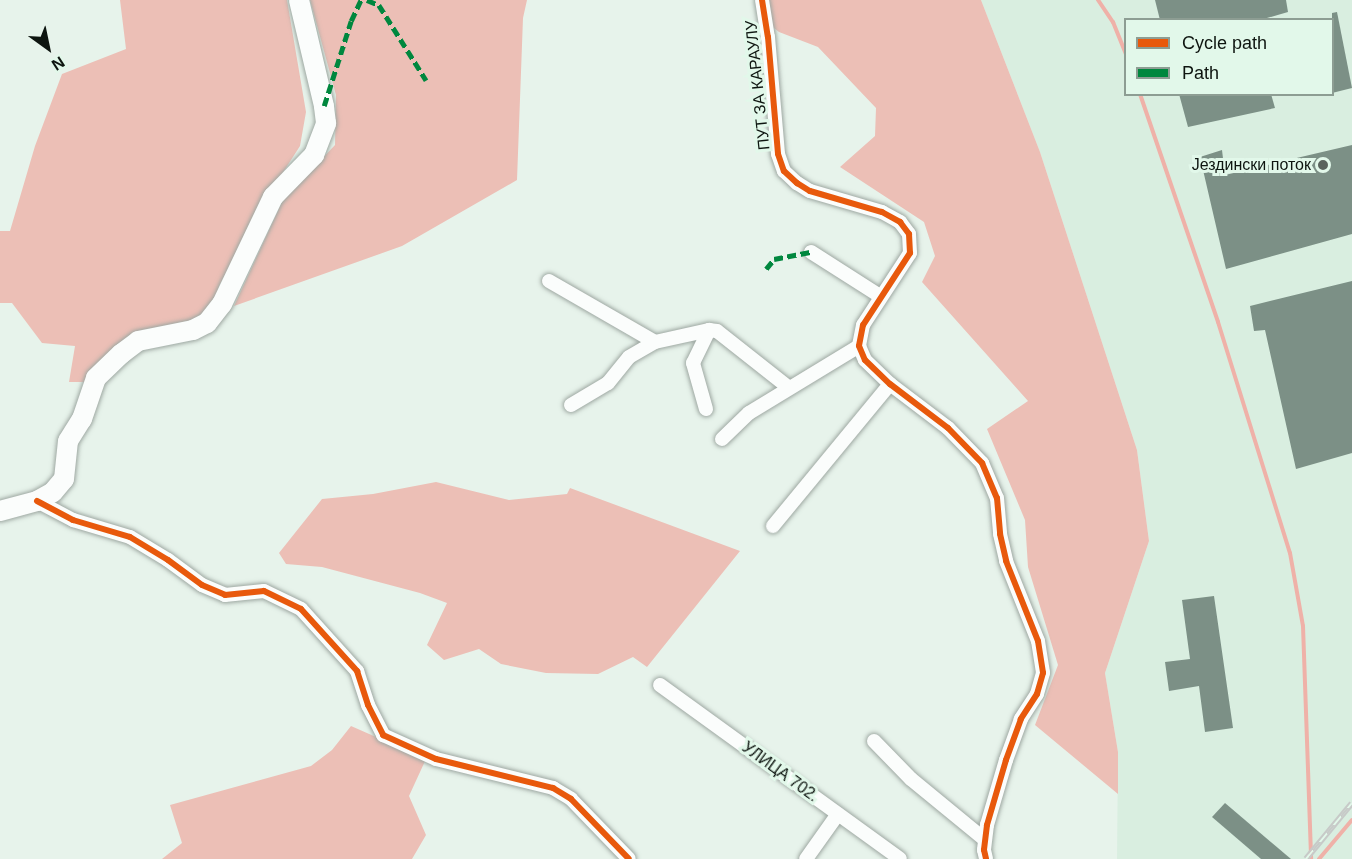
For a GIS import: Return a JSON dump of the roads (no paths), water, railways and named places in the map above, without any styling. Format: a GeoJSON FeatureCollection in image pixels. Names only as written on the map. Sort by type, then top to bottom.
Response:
{"type":"FeatureCollection","features":[{"type":"Feature","properties":{"kind":"main road"},"geometry":{"type":"LineString","coordinates":[[0,511],[38,501],[53,492],[64,479],[68,441],[82,419],[96,378],[138,341],[193,330],[207,323],[222,304],[273,197],[315,155],[326,123],[299,0]]}},
{"type":"Feature","properties":{"kind":"street","name":"ПУТ ЗА КАРАУЛУ"},"geometry":{"type":"LineString","coordinates":[[762,0],[768,37],[778,154],[784,171],[796,183],[810,191],[882,212],[900,222],[909,234],[910,253],[863,325],[859,346]]}},
{"type":"Feature","properties":{"kind":"street"},"geometry":{"type":"LineString","coordinates":[[811,252],[880,296]]}},
{"type":"Feature","properties":{"kind":"street"},"geometry":{"type":"LineString","coordinates":[[549,281],[655,342]]}},
{"type":"Feature","properties":{"kind":"street"},"geometry":{"type":"LineString","coordinates":[[706,409],[693,363],[709,330]]}},
{"type":"Feature","properties":{"kind":"street"},"geometry":{"type":"LineString","coordinates":[[571,405],[608,383],[629,357],[655,342],[709,330],[717,331],[788,387]]}},
{"type":"Feature","properties":{"kind":"street"},"geometry":{"type":"LineString","coordinates":[[723,439],[749,412],[859,346],[865,360],[890,384],[948,428],[982,463],[997,498],[999,534],[1006,561],[1038,641],[1043,673],[1037,694],[1021,719],[1006,760],[984,839],[986,859]]}},
{"type":"Feature","properties":{"kind":"street"},"geometry":{"type":"LineString","coordinates":[[773,526],[890,384]]}},
{"type":"Feature","properties":{"kind":"street"},"geometry":{"type":"LineString","coordinates":[[38,501],[73,519],[130,537],[168,560],[202,585],[225,595],[264,591],[301,609],[357,671],[368,705],[382,735],[436,759],[553,788],[571,799],[629,859]]}},
{"type":"Feature","properties":{"kind":"street","name":"УЛИЦА 702."},"geometry":{"type":"LineString","coordinates":[[660,685],[900,859]]}},
{"type":"Feature","properties":{"kind":"street"},"geometry":{"type":"LineString","coordinates":[[874,741],[911,779],[984,839]]}},
{"type":"Feature","properties":{"kind":"street"},"geometry":{"type":"LineString","coordinates":[[806,859],[838,814]]}},
{"type":"Feature","properties":{"kind":"waterway"},"geometry":{"type":"LineString","coordinates":[[1098,0],[1113,22],[1124,49]]}},
{"type":"Feature","properties":{"kind":"waterway"},"geometry":{"type":"LineString","coordinates":[[1141,96],[1218,322],[1290,553],[1303,626],[1311,859]]}},
{"type":"Feature","properties":{"kind":"waterway"},"geometry":{"type":"LineString","coordinates":[[1319,859],[1352,820]]}},
{"type":"Feature","properties":{"kind":"railway"},"geometry":{"type":"LineString","coordinates":[[1306,859],[1352,803]]}},
{"type":"Feature","properties":{"kind":"place","name":"Јездински поток"},"geometry":{"type":"Point","coordinates":[1323,165]}}]}
